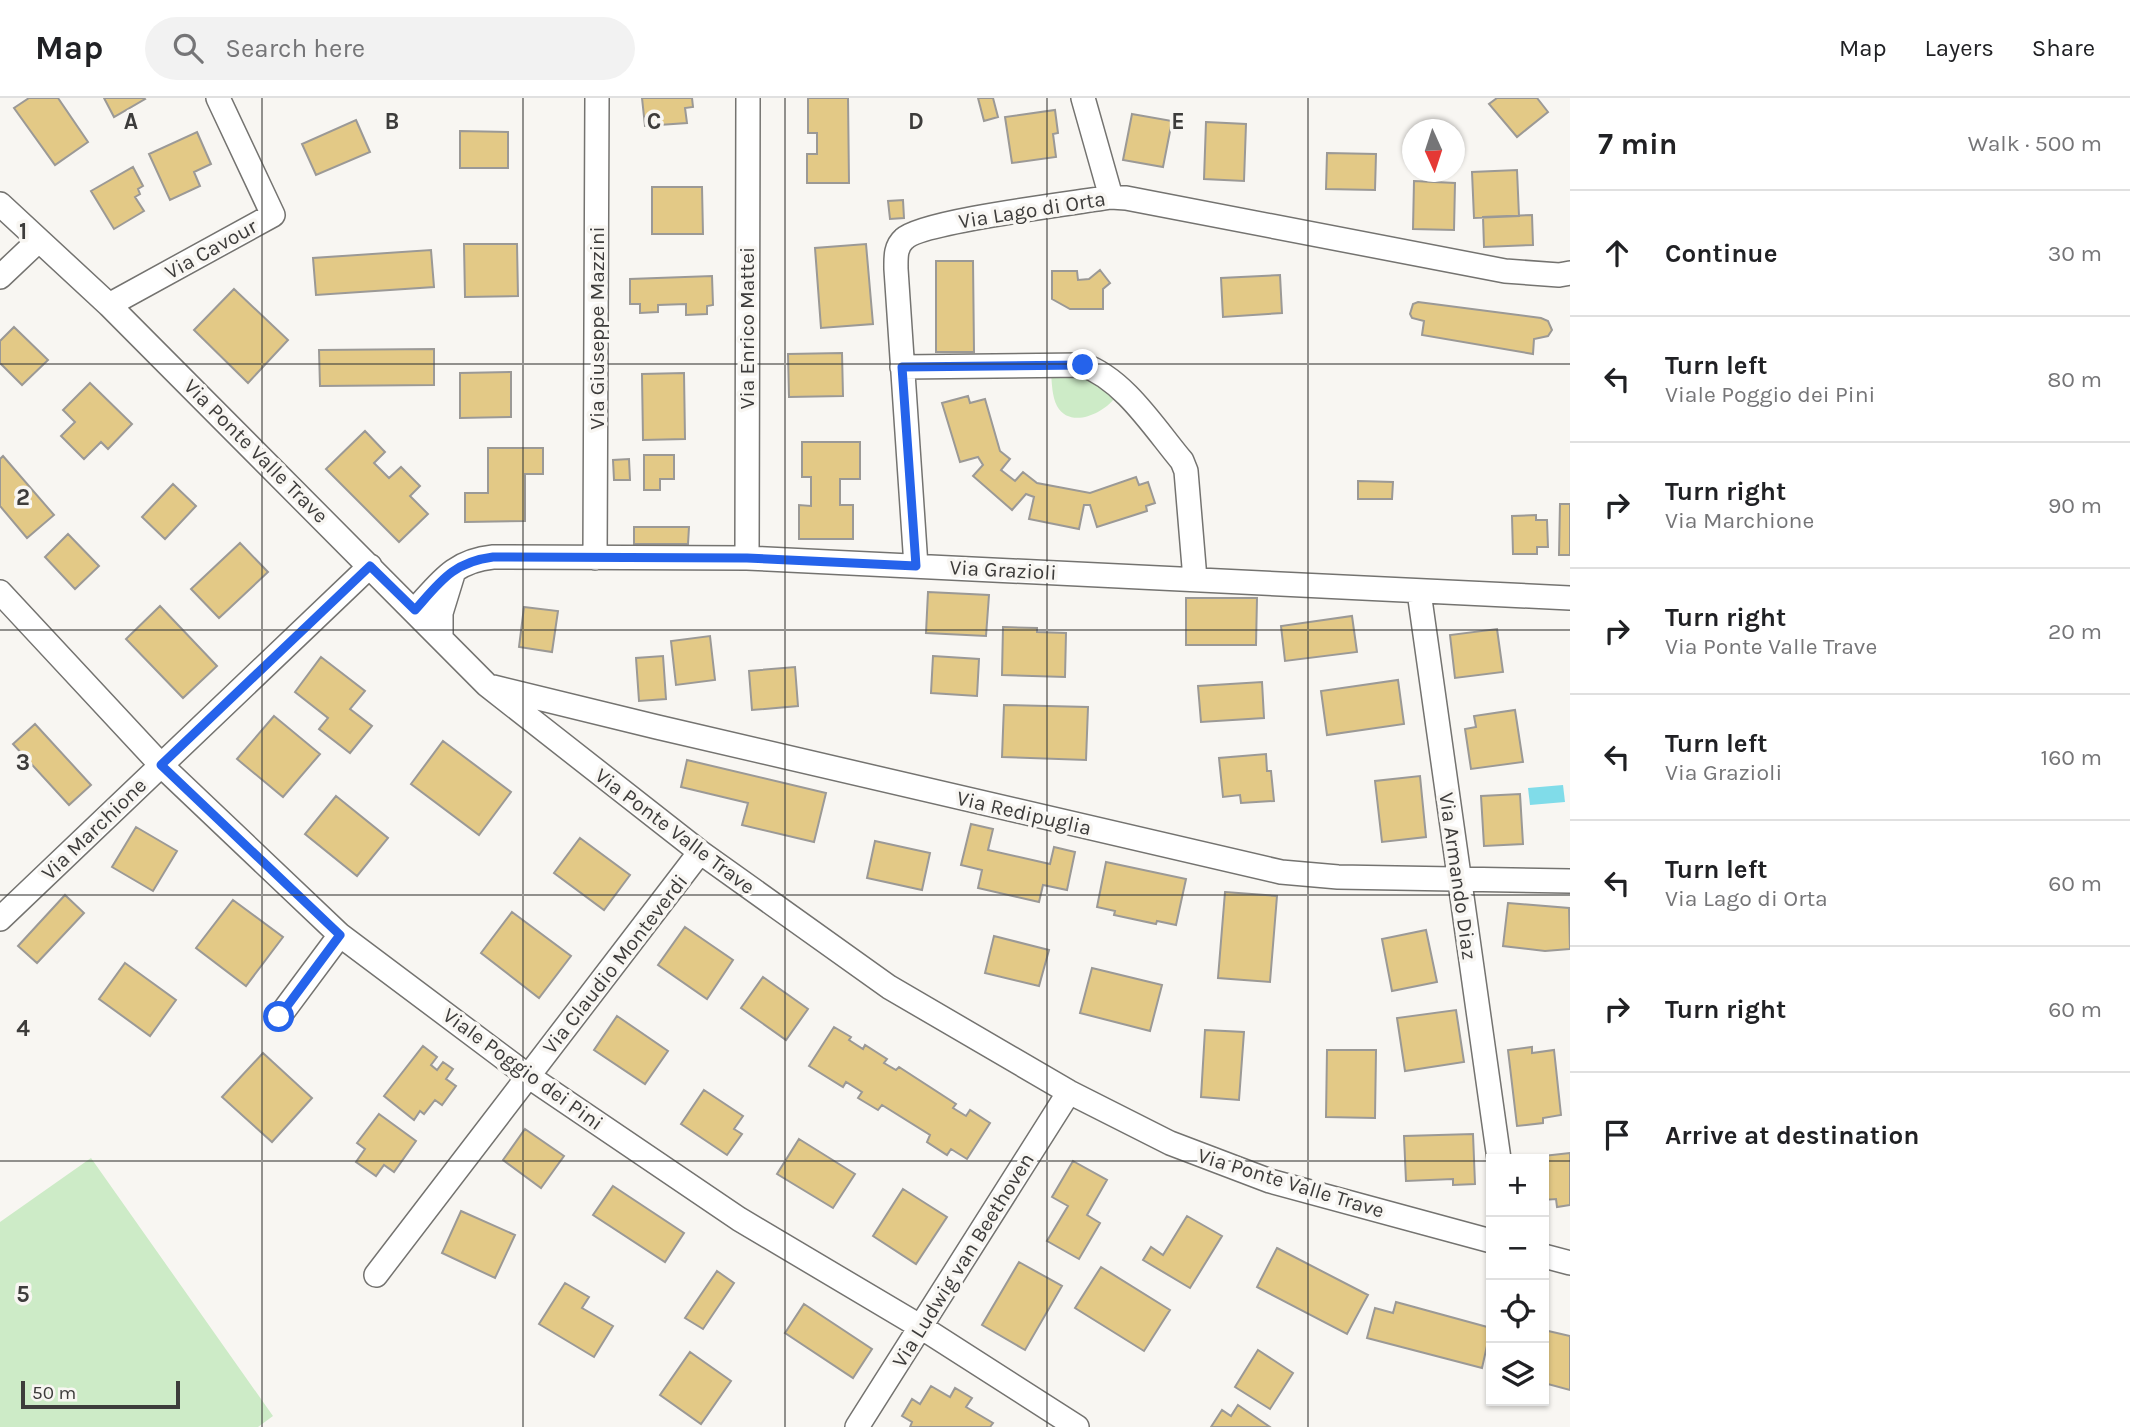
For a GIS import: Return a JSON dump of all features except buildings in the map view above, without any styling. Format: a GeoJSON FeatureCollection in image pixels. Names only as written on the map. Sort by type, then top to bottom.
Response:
{"type":"FeatureCollection","features":[{"type":"Feature","properties":{"kind":"street","name":"Via Cavour"},"geometry":{"type":"LineString","coordinates":[[109,305],[273,215],[218,98]]}},
{"type":"Feature","properties":{"kind":"street","name":"Via Giuseppe Mazzini"},"geometry":{"type":"LineString","coordinates":[[595,558],[597,98]]}},
{"type":"Feature","properties":{"kind":"street","name":"Via Enrico Mattei"},"geometry":{"type":"LineString","coordinates":[[747,558],[748,98]]}},
{"type":"Feature","properties":{"kind":"street"},"geometry":{"type":"LineString","coordinates":[[1083,98],[1111,197]]}},
{"type":"Feature","properties":{"kind":"street","name":"Via Lago di Orta"},"geometry":{"type":"LineString","coordinates":[[916,566],[896,269],[898,247],[902,240],[921,229],[1111,197],[1505,271],[1559,275],[1570,273]]}},
{"type":"Feature","properties":{"kind":"street","name":"Via Ponte Valle Trave"},"geometry":{"type":"LineString","coordinates":[[0,204],[109,305],[487,685],[700,852],[889,987],[1069,1092],[1170,1143],[1270,1181],[1486,1240]]}},
{"type":"Feature","properties":{"kind":"street"},"geometry":{"type":"LineString","coordinates":[[0,277],[38,241]]}},
{"type":"Feature","properties":{"kind":"street"},"geometry":{"type":"LineString","coordinates":[[902,367],[1075,365],[1094,369],[1117,384],[1182,461],[1186,471],[1195,579]]}},
{"type":"Feature","properties":{"kind":"street","name":"Via Grazioli"},"geometry":{"type":"LineString","coordinates":[[415,610],[455,568],[470,561],[493,557],[747,558],[1570,598]]}},
{"type":"Feature","properties":{"kind":"street","name":"Via Marchione"},"geometry":{"type":"LineString","coordinates":[[0,919],[370,566]]}},
{"type":"Feature","properties":{"kind":"street"},"geometry":{"type":"LineString","coordinates":[[441,638],[441,613],[455,568]]}},
{"type":"Feature","properties":{"kind":"street","name":"Viale Poggio dei Pini"},"geometry":{"type":"LineString","coordinates":[[0,592],[161,765],[340,935],[528,1076],[739,1219],[921,1327],[1077,1427]]}},
{"type":"Feature","properties":{"kind":"street","name":"Via Armando Diaz"},"geometry":{"type":"LineString","coordinates":[[1419,592],[1498,1154]]}},
{"type":"Feature","properties":{"kind":"street","name":"Via Redipuglia"},"geometry":{"type":"LineString","coordinates":[[487,685],[711,740],[1281,872],[1338,877],[1570,881]]}},
{"type":"Feature","properties":{"kind":"street","name":"Via Claudio Monteverdi"},"geometry":{"type":"LineString","coordinates":[[376,1275],[700,852]]}},
{"type":"Feature","properties":{"kind":"street"},"geometry":{"type":"LineString","coordinates":[[279,1017],[340,935]]}},
{"type":"Feature","properties":{"kind":"street","name":"Via Ludwig van Beethoven"},"geometry":{"type":"LineString","coordinates":[[858,1427],[1069,1092]]}},
{"type":"Feature","properties":{"kind":"street"},"geometry":{"type":"LineString","coordinates":[[1549,1257],[1570,1263]]}},
{"type":"Feature","properties":{"kind":"green space"},"geometry":{"type":"Polygon","coordinates":[[[1051,373],[1095,377],[1114,399],[1094,414],[1070,417],[1063,413],[1055,402],[1051,373]]]}},
{"type":"Feature","properties":{"kind":"green space"},"geometry":{"type":"Polygon","coordinates":[[[91,1158],[273,1416],[258,1427],[0,1427],[0,1222],[91,1158]]]}},
{"type":"Feature","properties":{"kind":"water"},"geometry":{"type":"Polygon","coordinates":[[[1563,785],[1565,802],[1530,805],[1528,788],[1563,785]]]}},
{"type":"Feature","properties":{"kind":"route"},"geometry":{"type":"LineString","coordinates":[[279,1017],[340,935],[161,765],[370,566],[415,610],[455,568],[470,561],[493,557],[747,558],[916,566],[902,367],[1083,365]]}}]}
